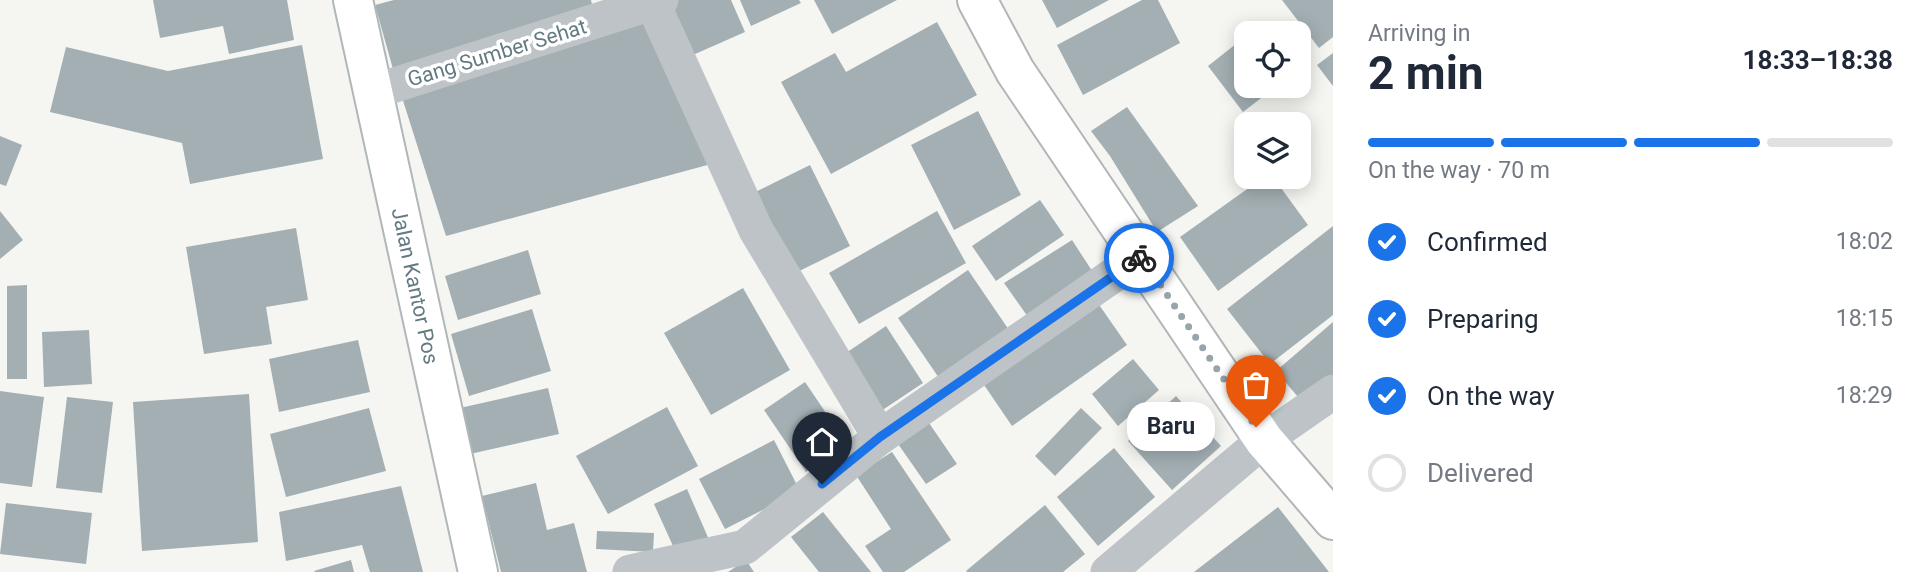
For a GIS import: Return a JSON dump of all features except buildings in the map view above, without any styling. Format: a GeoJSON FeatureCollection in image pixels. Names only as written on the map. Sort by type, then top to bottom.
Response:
{"type":"FeatureCollection","features":[{"type":"Feature","properties":{"kind":"main road","name":"Jalan Kantor Pos"},"geometry":{"type":"LineString","coordinates":[[354,0],[478,572]]}},
{"type":"Feature","properties":{"kind":"main road"},"geometry":{"type":"LineString","coordinates":[[977,0],[1016,71],[1265,440],[1333,520]]}},
{"type":"Feature","properties":{"kind":"street","name":"Gang Sumber Sehat"},"geometry":{"type":"LineString","coordinates":[[373,92],[657,2]]}},
{"type":"Feature","properties":{"kind":"street"},"geometry":{"type":"LineString","coordinates":[[657,2],[756,229],[880,437]]}},
{"type":"Feature","properties":{"kind":"street"},"geometry":{"type":"LineString","coordinates":[[630,572],[745,547],[880,437],[1141,256]]}},
{"type":"Feature","properties":{"kind":"street"},"geometry":{"type":"LineString","coordinates":[[1108,572],[1265,440],[1333,392]]}},
{"type":"Feature","properties":{"kind":"way so far"},"geometry":{"type":"LineString","coordinates":[[1139,258],[1141,256],[1256,427]]}},
{"type":"Feature","properties":{"kind":"place","name":"Baru"},"geometry":{"type":"Point","coordinates":[1256,427]}},
{"type":"Feature","properties":{"kind":"route"},"geometry":{"type":"LineString","coordinates":[[822,484],[880,437],[1139,258]]}}]}
